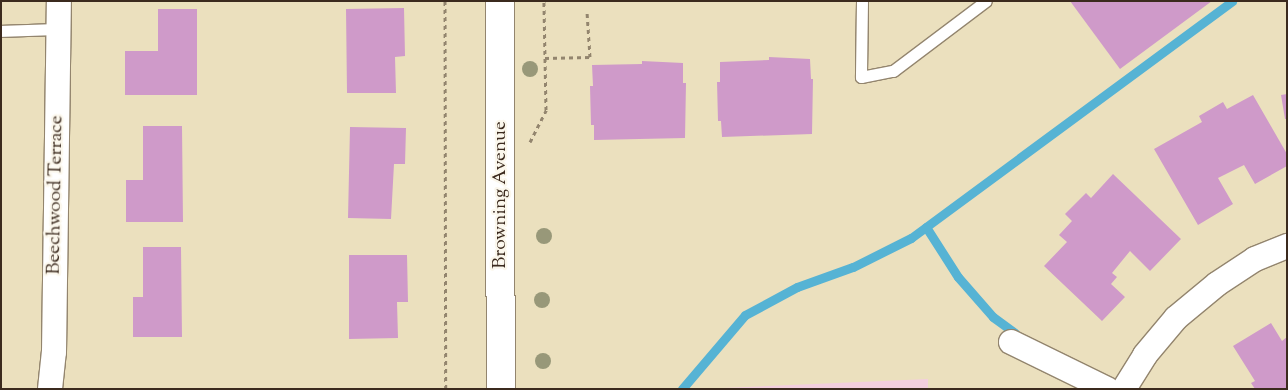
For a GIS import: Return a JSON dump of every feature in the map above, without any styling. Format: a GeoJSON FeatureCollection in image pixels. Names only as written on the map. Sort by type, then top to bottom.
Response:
{"type":"FeatureCollection","features":[{"type":"Feature","properties":{"kind":"street","name":"Beechwood Terrace"},"geometry":{"type":"LineString","coordinates":[[50,389],[54,352],[59,1]]}},
{"type":"Feature","properties":{"kind":"street","name":"Browning Avenue"},"geometry":{"type":"LineString","coordinates":[[500,1],[501,389]]}},
{"type":"Feature","properties":{"kind":"street"},"geometry":{"type":"LineString","coordinates":[[1124,389],[1145,355],[1176,318],[1217,284],[1255,259],[1287,246]]}},
{"type":"Feature","properties":{"kind":"street"},"geometry":{"type":"LineString","coordinates":[[1011,342],[1107,389]]}},
{"type":"Feature","properties":{"kind":"lane"},"geometry":{"type":"LineString","coordinates":[[862,1],[861,77],[893,71],[986,1]]}},
{"type":"Feature","properties":{"kind":"lane"},"geometry":{"type":"LineString","coordinates":[[1,31],[58,29]]}},
{"type":"Feature","properties":{"kind":"path"},"geometry":{"type":"LineString","coordinates":[[445,1],[446,389]]}},
{"type":"Feature","properties":{"kind":"path"},"geometry":{"type":"LineString","coordinates":[[545,58],[590,57],[588,12]]}},
{"type":"Feature","properties":{"kind":"shaded area"},"geometry":{"type":"Polygon","coordinates":[[[928,379],[928,389],[699,389],[928,379]]]}},
{"type":"Feature","properties":{"kind":"building"},"geometry":{"type":"Polygon","coordinates":[[[1070,1],[1212,1],[1120,69],[1070,1]]]}},
{"type":"Feature","properties":{"kind":"building"},"geometry":{"type":"Polygon","coordinates":[[[404,8],[405,56],[395,57],[396,93],[347,93],[346,9],[404,8]]]}},
{"type":"Feature","properties":{"kind":"building"},"geometry":{"type":"Polygon","coordinates":[[[158,9],[197,9],[197,95],[125,95],[125,51],[158,51],[158,9]]]}},
{"type":"Feature","properties":{"kind":"building"},"geometry":{"type":"Polygon","coordinates":[[[769,57],[810,59],[811,79],[813,79],[812,134],[722,137],[721,121],[718,121],[717,82],[720,82],[720,62],[769,60],[769,57]]]}},
{"type":"Feature","properties":{"kind":"building"},"geometry":{"type":"Polygon","coordinates":[[[642,61],[683,63],[683,83],[686,83],[685,138],[594,140],[594,125],[591,125],[590,86],[593,86],[592,65],[642,64],[642,61]]]}},
{"type":"Feature","properties":{"kind":"building"},"geometry":{"type":"Polygon","coordinates":[[[1287,94],[1287,119],[1285,119],[1281,95],[1287,94]]]}},
{"type":"Feature","properties":{"kind":"building"},"geometry":{"type":"Polygon","coordinates":[[[1253,95],[1287,154],[1287,166],[1255,184],[1244,165],[1218,178],[1233,204],[1198,225],[1154,149],[1202,122],[1199,116],[1223,102],[1227,109],[1253,95]]]}},
{"type":"Feature","properties":{"kind":"building"},"geometry":{"type":"Polygon","coordinates":[[[143,126],[182,126],[183,222],[126,222],[126,180],[143,180],[143,126]]]}},
{"type":"Feature","properties":{"kind":"building"},"geometry":{"type":"Polygon","coordinates":[[[350,127],[406,128],[405,164],[394,164],[391,219],[348,218],[350,127]]]}},
{"type":"Feature","properties":{"kind":"building"},"geometry":{"type":"Polygon","coordinates":[[[1113,174],[1181,239],[1150,271],[1130,251],[1112,273],[1117,277],[1111,284],[1125,297],[1102,321],[1044,266],[1067,242],[1059,235],[1072,221],[1065,214],[1086,193],[1091,198],[1113,174]]]}},
{"type":"Feature","properties":{"kind":"building"},"geometry":{"type":"Polygon","coordinates":[[[143,247],[181,247],[182,337],[133,337],[133,297],[143,297],[143,247]]]}},
{"type":"Feature","properties":{"kind":"building"},"geometry":{"type":"Polygon","coordinates":[[[349,255],[407,255],[408,302],[397,302],[398,338],[349,339],[349,255]]]}},
{"type":"Feature","properties":{"kind":"building"},"geometry":{"type":"Polygon","coordinates":[[[1271,323],[1282,341],[1287,337],[1287,389],[1255,389],[1251,383],[1255,381],[1233,346],[1271,323]]]}},
{"type":"Feature","properties":{"kind":"waterway"},"geometry":{"type":"LineString","coordinates":[[682,389],[745,315],[797,287],[853,267],[911,238],[1232,1]]}},
{"type":"Feature","properties":{"kind":"waterway"},"geometry":{"type":"LineString","coordinates":[[926,227],[958,277],[993,317],[1015,333]]}}]}
